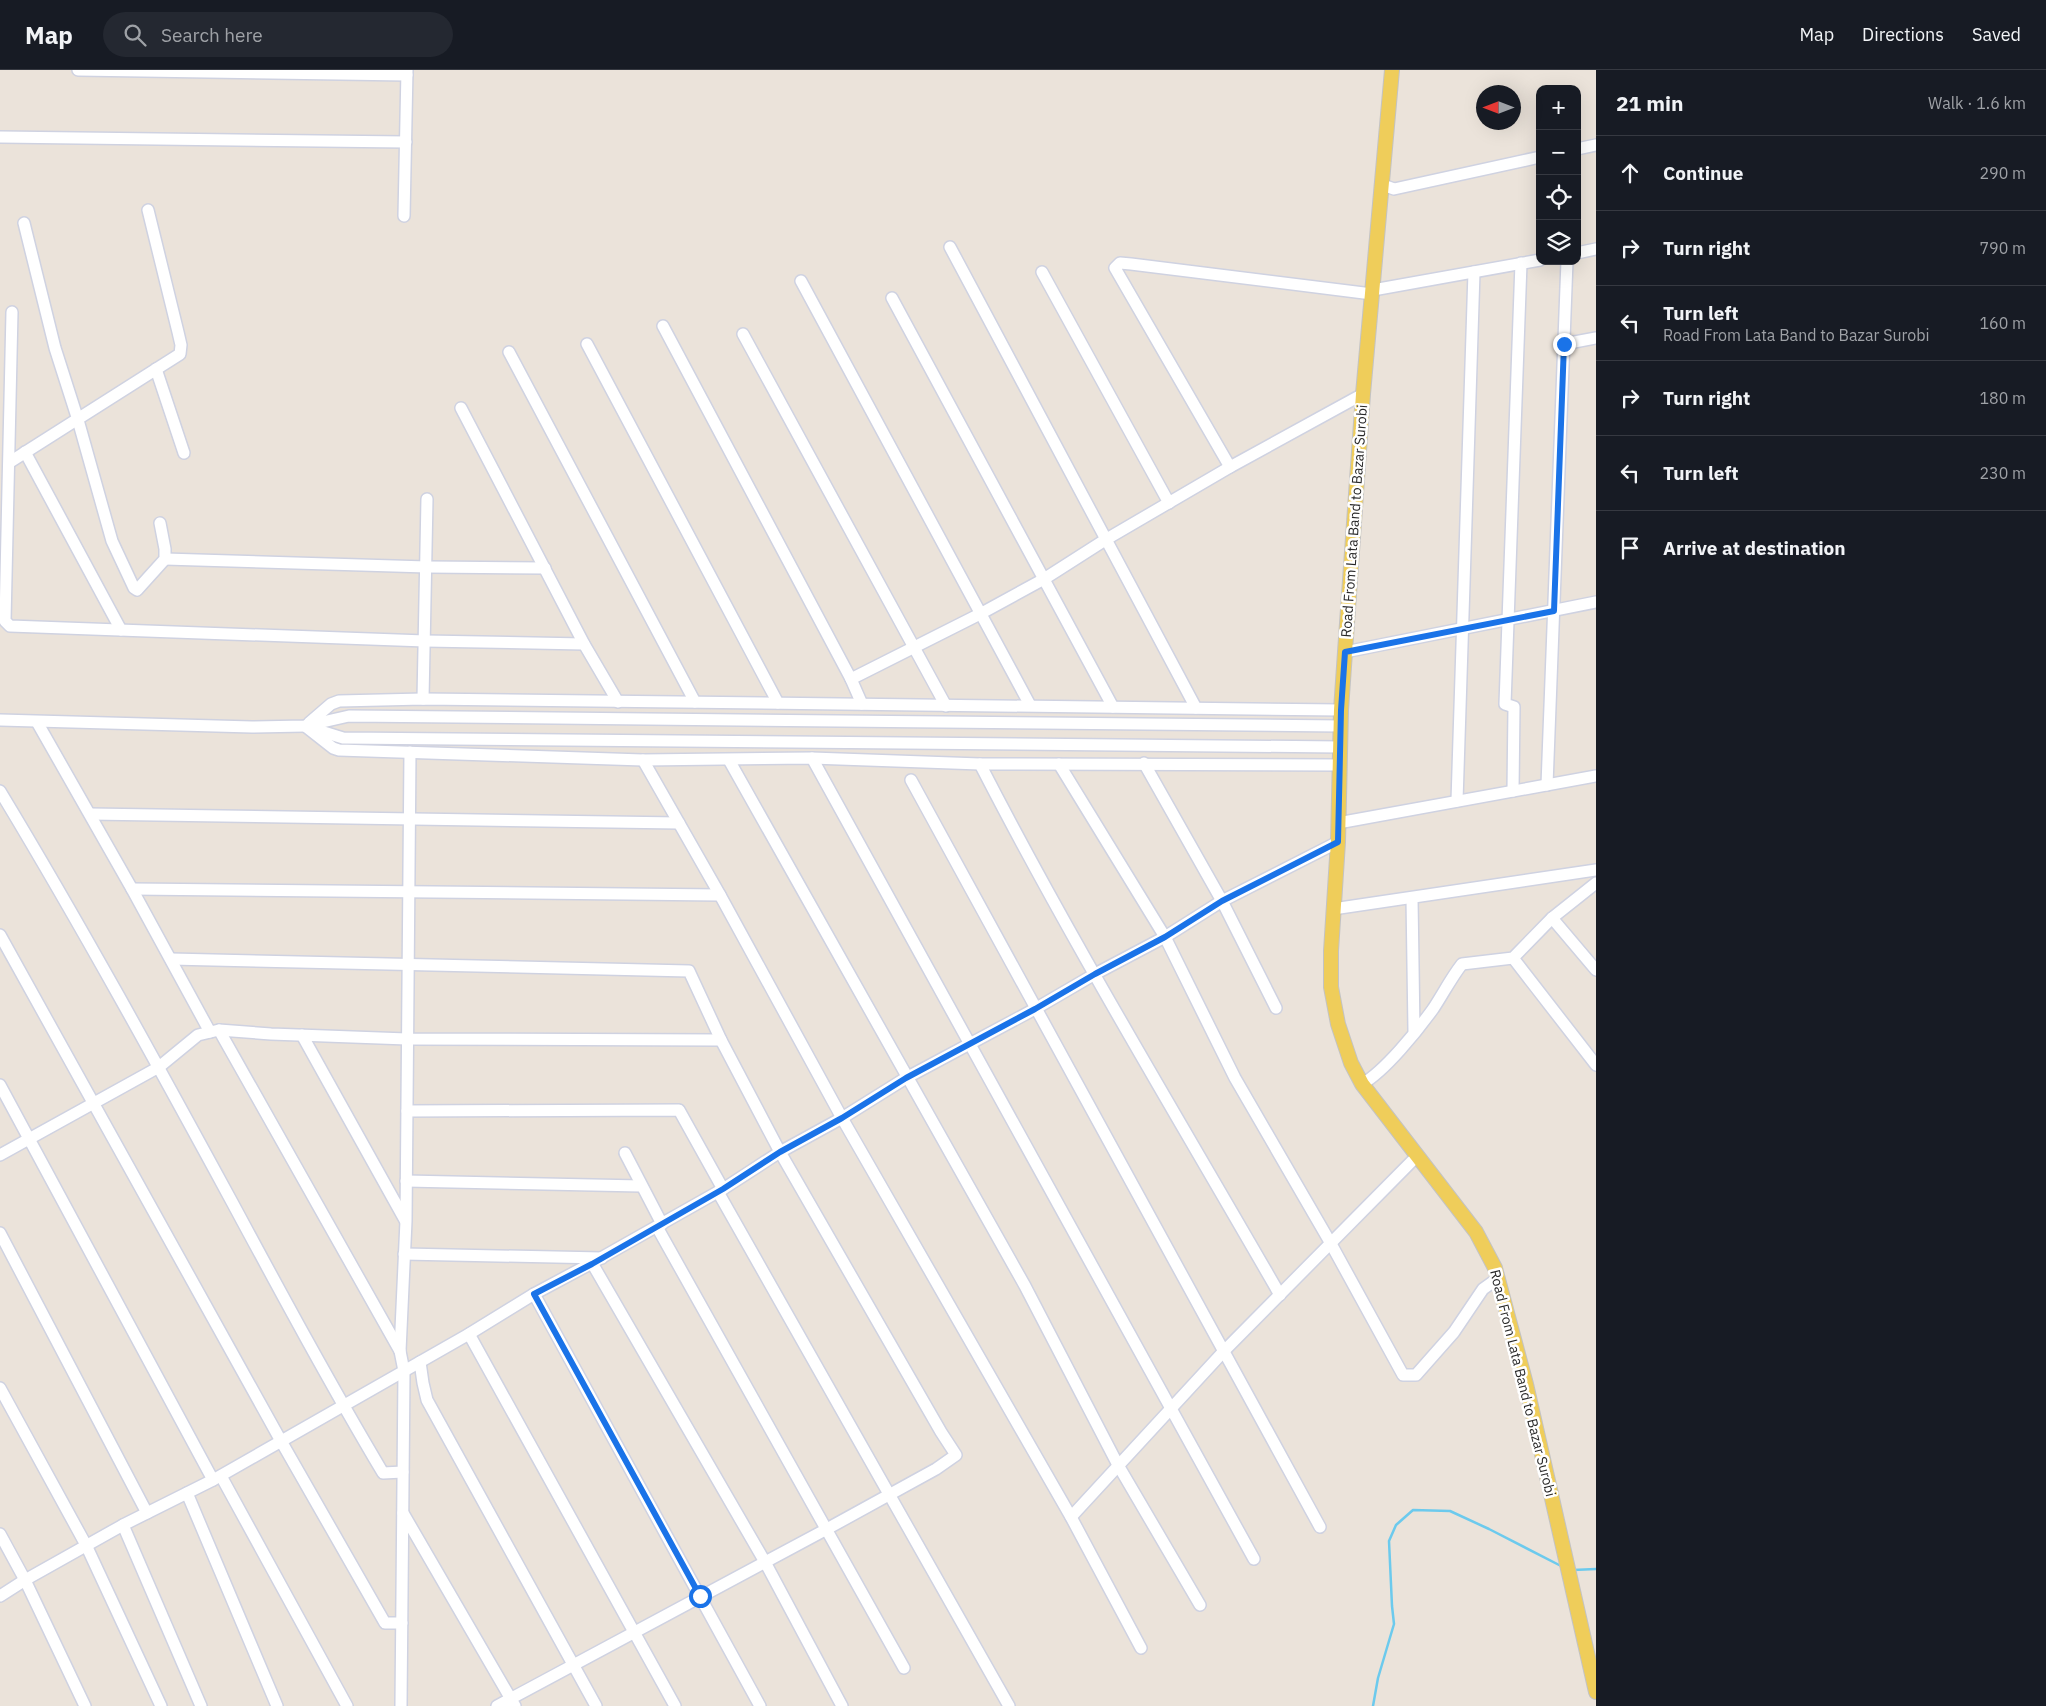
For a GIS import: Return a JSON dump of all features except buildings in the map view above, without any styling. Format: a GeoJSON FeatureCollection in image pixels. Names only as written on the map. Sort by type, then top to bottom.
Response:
{"type":"FeatureCollection","features":[{"type":"Feature","properties":{"kind":"main road","name":"Road From Lata Band to Bazar Surobi"},"geometry":{"type":"LineString","coordinates":[[1392,70],[1363,394],[1341,710],[1338,842],[1333,909],[1331,987],[1338,1024],[1351,1063],[1362,1084],[1476,1232],[1494,1268],[1526,1384],[1596,1692]]}},
{"type":"Feature","properties":{"kind":"street"},"geometry":{"type":"LineString","coordinates":[[78,70],[407,72],[404,216]]}},
{"type":"Feature","properties":{"kind":"street"},"geometry":{"type":"LineString","coordinates":[[0,137],[406,142]]}},
{"type":"Feature","properties":{"kind":"street"},"geometry":{"type":"LineString","coordinates":[[1581,148],[1596,145]]}},
{"type":"Feature","properties":{"kind":"street"},"geometry":{"type":"LineString","coordinates":[[1383,185],[1394,189],[1536,158]]}},
{"type":"Feature","properties":{"kind":"street"},"geometry":{"type":"LineString","coordinates":[[10,462],[180,354],[181,345],[148,210]]}},
{"type":"Feature","properties":{"kind":"street"},"geometry":{"type":"LineString","coordinates":[[24,223],[55,348],[78,420],[112,541],[134,588],[137,590],[165,559],[160,523]]}},
{"type":"Feature","properties":{"kind":"street"},"geometry":{"type":"LineString","coordinates":[[950,247],[1196,708]]}},
{"type":"Feature","properties":{"kind":"street"},"geometry":{"type":"LineString","coordinates":[[1581,252],[1596,250]]}},
{"type":"Feature","properties":{"kind":"street"},"geometry":{"type":"LineString","coordinates":[[1230,467],[1115,268],[1120,263],[1372,292],[1536,261]]}},
{"type":"Feature","properties":{"kind":"street"},"geometry":{"type":"LineString","coordinates":[[1513,791],[1514,707],[1505,704],[1521,263]]}},
{"type":"Feature","properties":{"kind":"street"},"geometry":{"type":"LineString","coordinates":[[1547,785],[1567,265]]}},
{"type":"Feature","properties":{"kind":"street"},"geometry":{"type":"LineString","coordinates":[[1042,272],[1169,503]]}},
{"type":"Feature","properties":{"kind":"street"},"geometry":{"type":"LineString","coordinates":[[1457,801],[1474,272]]}},
{"type":"Feature","properties":{"kind":"street"},"geometry":{"type":"LineString","coordinates":[[801,281],[1030,706]]}},
{"type":"Feature","properties":{"kind":"street"},"geometry":{"type":"LineString","coordinates":[[892,298],[1113,707]]}},
{"type":"Feature","properties":{"kind":"street"},"geometry":{"type":"LineString","coordinates":[[12,312],[5,621],[10,626],[425,642],[584,644]]}},
{"type":"Feature","properties":{"kind":"street"},"geometry":{"type":"LineString","coordinates":[[663,326],[851,679],[862,704]]}},
{"type":"Feature","properties":{"kind":"street"},"geometry":{"type":"LineString","coordinates":[[744,334],[946,706]]}},
{"type":"Feature","properties":{"kind":"street"},"geometry":{"type":"LineString","coordinates":[[1564,344],[1596,338]]}},
{"type":"Feature","properties":{"kind":"street"},"geometry":{"type":"LineString","coordinates":[[587,344],[778,703]]}},
{"type":"Feature","properties":{"kind":"street"},"geometry":{"type":"LineString","coordinates":[[510,352],[695,702]]}},
{"type":"Feature","properties":{"kind":"street"},"geometry":{"type":"LineString","coordinates":[[156,369],[184,453]]}},
{"type":"Feature","properties":{"kind":"street"},"geometry":{"type":"LineString","coordinates":[[851,679],[980,614],[1044,579],[1105,540],[1230,467],[1363,394]]}},
{"type":"Feature","properties":{"kind":"street"},"geometry":{"type":"LineString","coordinates":[[461,408],[584,644],[618,702]]}},
{"type":"Feature","properties":{"kind":"street"},"geometry":{"type":"LineString","coordinates":[[25,452],[121,630]]}},
{"type":"Feature","properties":{"kind":"street"},"geometry":{"type":"LineString","coordinates":[[423,699],[427,499]]}},
{"type":"Feature","properties":{"kind":"street"},"geometry":{"type":"LineString","coordinates":[[165,559],[427,567],[545,568]]}},
{"type":"Feature","properties":{"kind":"street"},"geometry":{"type":"LineString","coordinates":[[1345,652],[1596,602]]}},
{"type":"Feature","properties":{"kind":"street"},"geometry":{"type":"LineString","coordinates":[[305,726],[331,704],[339,700],[423,699],[1341,710]]}},
{"type":"Feature","properties":{"kind":"street"},"geometry":{"type":"LineString","coordinates":[[0,720],[205,727],[305,726],[349,716],[1341,726]]}},
{"type":"Feature","properties":{"kind":"street"},"geometry":{"type":"LineString","coordinates":[[37,722],[171,960],[215,1031],[400,1351]]}},
{"type":"Feature","properties":{"kind":"street"},"geometry":{"type":"LineString","coordinates":[[305,726],[343,738],[1340,747]]}},
{"type":"Feature","properties":{"kind":"street"},"geometry":{"type":"LineString","coordinates":[[305,726],[333,748],[339,750],[643,760],[812,758],[980,764],[1340,765]]}},
{"type":"Feature","properties":{"kind":"street"},"geometry":{"type":"LineString","coordinates":[[401,1706],[404,1371],[400,1351],[406,1221],[410,752]]}},
{"type":"Feature","properties":{"kind":"street"},"geometry":{"type":"LineString","coordinates":[[812,758],[1254,1559]]}},
{"type":"Feature","properties":{"kind":"street"},"geometry":{"type":"LineString","coordinates":[[643,760],[720,895],[842,1118],[1071,1517],[1141,1648]]}},
{"type":"Feature","properties":{"kind":"street"},"geometry":{"type":"LineString","coordinates":[[729,760],[906,1078],[1025,1286],[1118,1465],[1200,1605]]}},
{"type":"Feature","properties":{"kind":"street"},"geometry":{"type":"LineString","coordinates":[[1144,763],[1222,901],[1276,1008]]}},
{"type":"Feature","properties":{"kind":"street"},"geometry":{"type":"LineString","coordinates":[[980,764],[1010,822],[1095,974],[1280,1295]]}},
{"type":"Feature","properties":{"kind":"street"},"geometry":{"type":"LineString","coordinates":[[1059,764],[1165,937],[1235,1078],[1330,1242],[1403,1375],[1416,1375],[1454,1332],[1484,1289],[1497,1279]]}},
{"type":"Feature","properties":{"kind":"street"},"geometry":{"type":"LineString","coordinates":[[1338,823],[1596,776]]}},
{"type":"Feature","properties":{"kind":"street"},"geometry":{"type":"LineString","coordinates":[[911,780],[1320,1527]]}},
{"type":"Feature","properties":{"kind":"street"},"geometry":{"type":"LineString","coordinates":[[0,791],[41,859],[159,1067],[343,1406],[383,1473],[403,1472]]}},
{"type":"Feature","properties":{"kind":"street"},"geometry":{"type":"LineString","coordinates":[[90,814],[679,823]]}},
{"type":"Feature","properties":{"kind":"street"},"geometry":{"type":"LineString","coordinates":[[0,1596],[86,1545],[217,1478],[469,1334],[534,1294],[598,1261],[721,1190],[780,1152],[842,1118],[906,1078],[1165,937],[1222,901],[1338,842]]}},
{"type":"Feature","properties":{"kind":"street"},"geometry":{"type":"LineString","coordinates":[[1333,909],[1596,870]]}},
{"type":"Feature","properties":{"kind":"street"},"geometry":{"type":"LineString","coordinates":[[1362,1084],[1374,1077],[1414,1031],[1433,1008],[1448,981],[1462,964],[1513,958],[1552,918],[1596,883]]}},
{"type":"Feature","properties":{"kind":"street"},"geometry":{"type":"LineString","coordinates":[[132,889],[410,890],[720,895]]}},
{"type":"Feature","properties":{"kind":"street"},"geometry":{"type":"LineString","coordinates":[[1412,898],[1414,1031]]}},
{"type":"Feature","properties":{"kind":"street"},"geometry":{"type":"LineString","coordinates":[[1552,918],[1596,970]]}},
{"type":"Feature","properties":{"kind":"street"},"geometry":{"type":"LineString","coordinates":[[0,935],[92,1104],[385,1623],[402,1623]]}},
{"type":"Feature","properties":{"kind":"street"},"geometry":{"type":"LineString","coordinates":[[1513,958],[1596,1065]]}},
{"type":"Feature","properties":{"kind":"street"},"geometry":{"type":"LineString","coordinates":[[171,960],[409,966],[477,965],[688,971],[721,1040],[780,1152],[956,1455],[936,1469],[825,1530],[574,1664],[513,1702],[497,1706]]}},
{"type":"Feature","properties":{"kind":"street"},"geometry":{"type":"LineString","coordinates":[[0,1155],[159,1067],[198,1035],[215,1031],[407,1039],[721,1040]]}},
{"type":"Feature","properties":{"kind":"street"},"geometry":{"type":"LineString","coordinates":[[302,1035],[406,1221]]}},
{"type":"Feature","properties":{"kind":"street"},"geometry":{"type":"LineString","coordinates":[[0,1085],[217,1478],[347,1706]]}},
{"type":"Feature","properties":{"kind":"street"},"geometry":{"type":"LineString","coordinates":[[407,1112],[679,1110],[721,1190],[889,1494],[1009,1706]]}},
{"type":"Feature","properties":{"kind":"street"},"geometry":{"type":"LineString","coordinates":[[625,1153],[659,1225],[825,1530],[904,1668]]}},
{"type":"Feature","properties":{"kind":"street"},"geometry":{"type":"LineString","coordinates":[[1071,1517],[1224,1351],[1417,1156]]}},
{"type":"Feature","properties":{"kind":"street"},"geometry":{"type":"LineString","coordinates":[[406,1182],[641,1186]]}},
{"type":"Feature","properties":{"kind":"street"},"geometry":{"type":"LineString","coordinates":[[0,1233],[147,1513]]}},
{"type":"Feature","properties":{"kind":"street"},"geometry":{"type":"LineString","coordinates":[[404,1254],[598,1261]]}},
{"type":"Feature","properties":{"kind":"street"},"geometry":{"type":"LineString","coordinates":[[598,1261],[765,1562],[842,1706]]}},
{"type":"Feature","properties":{"kind":"street"},"geometry":{"type":"LineString","coordinates":[[534,1294],[760,1706]]}},
{"type":"Feature","properties":{"kind":"street"},"geometry":{"type":"LineString","coordinates":[[469,1334],[675,1706]]}},
{"type":"Feature","properties":{"kind":"street"},"geometry":{"type":"LineString","coordinates":[[420,1362],[422,1383],[427,1400],[596,1706]]}},
{"type":"Feature","properties":{"kind":"street"},"geometry":{"type":"LineString","coordinates":[[0,1388],[86,1545],[161,1706]]}},
{"type":"Feature","properties":{"kind":"street"},"geometry":{"type":"LineString","coordinates":[[188,1493],[278,1706]]}},
{"type":"Feature","properties":{"kind":"street"},"geometry":{"type":"LineString","coordinates":[[403,1512],[513,1702]]}},
{"type":"Feature","properties":{"kind":"street"},"geometry":{"type":"LineString","coordinates":[[123,1525],[201,1706]]}},
{"type":"Feature","properties":{"kind":"street"},"geometry":{"type":"LineString","coordinates":[[0,1534],[25,1580],[85,1706]]}},
{"type":"Feature","properties":{"kind":"waterway"},"geometry":{"type":"LineString","coordinates":[[1373,1706],[1378,1678],[1394,1624],[1389,1541],[1396,1525],[1413,1510],[1450,1511],[1563,1567]]}},
{"type":"Feature","properties":{"kind":"waterway"},"geometry":{"type":"LineString","coordinates":[[1573,1570],[1596,1569]]}},
{"type":"Feature","properties":{"kind":"route"},"geometry":{"type":"LineString","coordinates":[[700,1596],[534,1294],[592,1264],[723,1189],[780,1152],[842,1118],[906,1078],[1165,937],[1222,901],[1338,842],[1341,710],[1345,652],[1554,611],[1564,344]]}}]}
